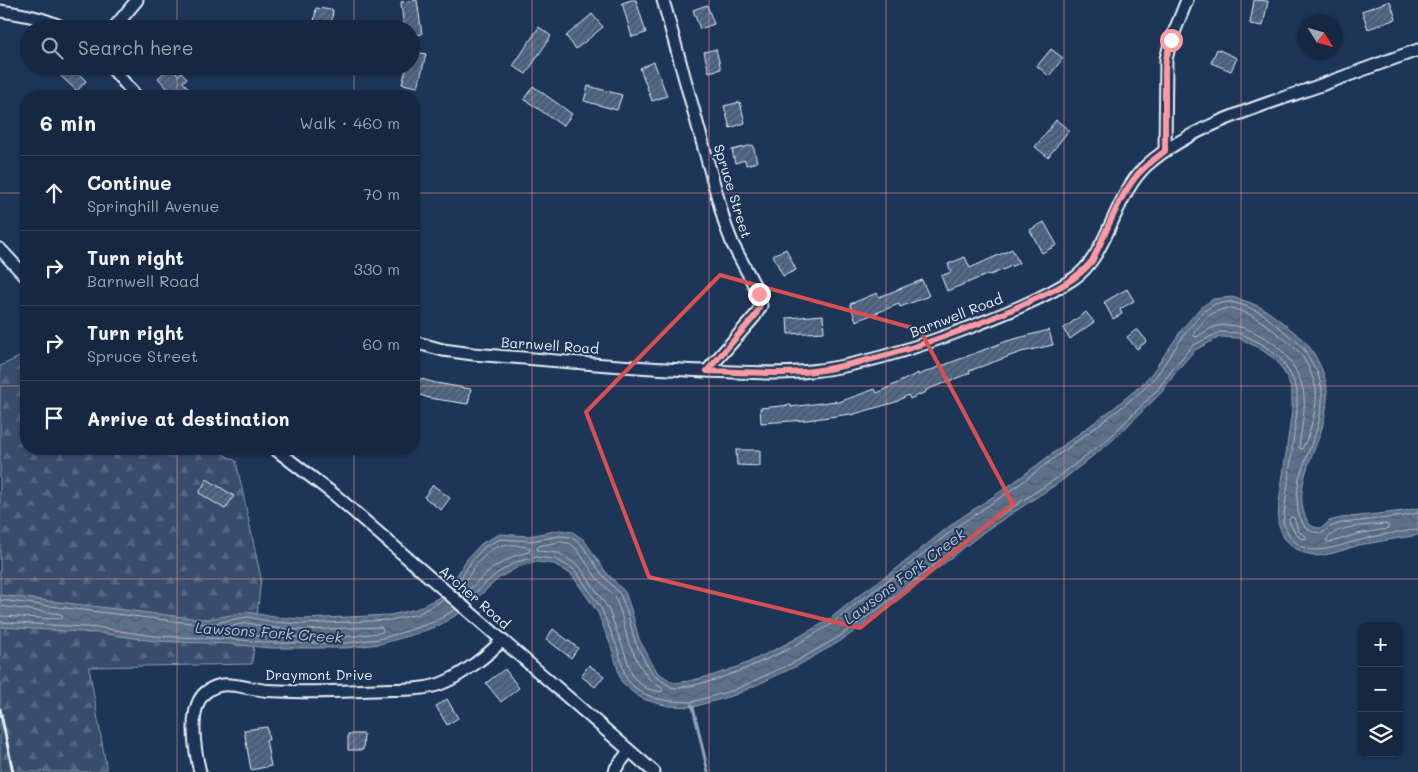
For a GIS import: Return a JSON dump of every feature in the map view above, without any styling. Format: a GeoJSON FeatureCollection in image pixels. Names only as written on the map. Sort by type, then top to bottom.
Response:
{"type":"FeatureCollection","features":[{"type":"Feature","properties":{"kind":"street"},"geometry":{"type":"LineString","coordinates":[[120,20],[137,0]]}},
{"type":"Feature","properties":{"kind":"street","name":"Spruce Street"},"geometry":{"type":"LineString","coordinates":[[663,0],[725,224],[733,245],[755,286],[760,300],[760,306],[755,316],[707,371]]}},
{"type":"Feature","properties":{"kind":"street"},"geometry":{"type":"LineString","coordinates":[[1165,151],[1166,59],[1171,40],[1187,0]]}},
{"type":"Feature","properties":{"kind":"street"},"geometry":{"type":"LineString","coordinates":[[0,11],[22,14],[43,20]]}},
{"type":"Feature","properties":{"kind":"street","name":"Barnwell Road"},"geometry":{"type":"LineString","coordinates":[[420,344],[443,350],[473,354],[658,369],[787,373],[837,368],[909,348],[1003,314],[1058,288],[1084,270],[1092,261],[1129,187],[1144,168],[1165,151],[1183,140],[1220,122],[1272,101],[1418,50]]}},
{"type":"Feature","properties":{"kind":"street"},"geometry":{"type":"LineString","coordinates":[[118,75],[131,90]]}},
{"type":"Feature","properties":{"kind":"street"},"geometry":{"type":"LineString","coordinates":[[0,249],[20,271]]}},
{"type":"Feature","properties":{"kind":"street","name":"Archer Road"},"geometry":{"type":"LineString","coordinates":[[283,455],[336,496],[654,772]]}},
{"type":"Feature","properties":{"kind":"street","name":"Draymont Drive"},"geometry":{"type":"LineString","coordinates":[[200,772],[194,740],[196,707],[206,692],[217,686],[228,685],[281,692],[385,690],[433,686],[449,680],[486,656],[502,640]]}},
{"type":"Feature","properties":{"kind":"street"},"geometry":{"type":"LineString","coordinates":[[615,772],[629,751]]}},
{"type":"Feature","properties":{"kind":"highlighted area"},"geometry":{"type":"Polygon","coordinates":[[[720,275],[920,330],[1013,504],[860,628],[649,577],[586,412],[720,275]]]}},
{"type":"Feature","properties":{"kind":"green space"},"geometry":{"type":"Polygon","coordinates":[[[20,357],[20,455],[225,455],[236,461],[261,578],[252,664],[89,667],[107,772],[0,772],[0,366],[20,357]]]}},
{"type":"Feature","properties":{"kind":"water","name":"Lawsons Fork Creek"},"geometry":{"type":"Polygon","coordinates":[[[1232,297],[1264,309],[1294,332],[1308,345],[1323,372],[1327,390],[1325,414],[1322,428],[1306,471],[1302,493],[1302,505],[1305,516],[1310,524],[1313,527],[1322,528],[1329,521],[1341,518],[1418,508],[1418,535],[1359,545],[1318,556],[1304,553],[1293,547],[1284,538],[1278,523],[1279,503],[1292,410],[1292,392],[1287,377],[1276,360],[1259,348],[1239,338],[1220,337],[1195,350],[1161,393],[1113,440],[1060,482],[985,531],[888,608],[839,642],[797,666],[735,695],[693,707],[669,706],[656,703],[643,699],[631,691],[621,681],[612,649],[598,613],[572,575],[554,564],[537,562],[518,567],[499,578],[463,611],[438,626],[380,644],[346,648],[270,648],[230,644],[154,641],[100,633],[0,627],[0,595],[209,619],[247,612],[274,617],[302,619],[391,615],[416,609],[438,598],[449,588],[467,559],[482,543],[500,534],[529,536],[560,530],[573,532],[584,540],[605,571],[625,592],[639,639],[657,672],[674,683],[714,675],[745,664],[827,621],[956,521],[1006,488],[1115,407],[1152,373],[1183,328],[1200,308],[1213,299],[1232,297]]]}},
{"type":"Feature","properties":{"kind":"building"},"geometry":{"type":"Polygon","coordinates":[[[417,0],[420,20],[403,20],[401,2],[417,0]]]}},
{"type":"Feature","properties":{"kind":"building"},"geometry":{"type":"Polygon","coordinates":[[[636,0],[646,33],[632,37],[622,3],[636,0]]]}},
{"type":"Feature","properties":{"kind":"building"},"geometry":{"type":"Polygon","coordinates":[[[1254,0],[1268,1],[1263,26],[1250,24],[1254,0]]]}},
{"type":"Feature","properties":{"kind":"building"},"geometry":{"type":"Polygon","coordinates":[[[1390,1],[1396,19],[1368,29],[1362,11],[1390,1]]]}},
{"type":"Feature","properties":{"kind":"building"},"geometry":{"type":"Polygon","coordinates":[[[707,5],[714,24],[700,29],[693,10],[707,5]]]}},
{"type":"Feature","properties":{"kind":"building"},"geometry":{"type":"Polygon","coordinates":[[[316,8],[333,10],[332,20],[314,20],[316,8]]]}},
{"type":"Feature","properties":{"kind":"building"},"geometry":{"type":"Polygon","coordinates":[[[592,14],[603,27],[576,49],[566,36],[592,14]]]}},
{"type":"Feature","properties":{"kind":"building"},"geometry":{"type":"Polygon","coordinates":[[[539,27],[551,36],[526,74],[513,66],[539,27]]]}},
{"type":"Feature","properties":{"kind":"building"},"geometry":{"type":"Polygon","coordinates":[[[716,49],[721,69],[709,72],[704,52],[716,49]]]}},
{"type":"Feature","properties":{"kind":"building"},"geometry":{"type":"Polygon","coordinates":[[[1051,49],[1063,58],[1049,76],[1037,66],[1051,49]]]}},
{"type":"Feature","properties":{"kind":"building"},"geometry":{"type":"Polygon","coordinates":[[[1217,49],[1237,58],[1231,71],[1211,63],[1217,49]]]}},
{"type":"Feature","properties":{"kind":"building"},"geometry":{"type":"Polygon","coordinates":[[[420,53],[426,54],[418,87],[402,84],[404,75],[420,75],[420,53]]]}},
{"type":"Feature","properties":{"kind":"building"},"geometry":{"type":"Polygon","coordinates":[[[654,62],[667,96],[652,101],[640,68],[654,62]]]}},
{"type":"Feature","properties":{"kind":"building"},"geometry":{"type":"Polygon","coordinates":[[[60,75],[80,75],[86,81],[76,90],[60,75]]]}},
{"type":"Feature","properties":{"kind":"building"},"geometry":{"type":"Polygon","coordinates":[[[161,75],[184,75],[187,78],[183,82],[190,90],[169,90],[158,78],[161,75]]]}},
{"type":"Feature","properties":{"kind":"building"},"geometry":{"type":"Polygon","coordinates":[[[533,86],[572,114],[563,126],[524,99],[533,86]]]}},
{"type":"Feature","properties":{"kind":"building"},"geometry":{"type":"Polygon","coordinates":[[[588,86],[622,95],[617,110],[584,101],[588,86]]]}},
{"type":"Feature","properties":{"kind":"building"},"geometry":{"type":"Polygon","coordinates":[[[740,102],[745,123],[730,128],[724,106],[740,102]]]}},
{"type":"Feature","properties":{"kind":"building"},"geometry":{"type":"Polygon","coordinates":[[[1056,120],[1069,130],[1048,157],[1035,147],[1056,120]]]}},
{"type":"Feature","properties":{"kind":"building"},"geometry":{"type":"Polygon","coordinates":[[[753,145],[757,162],[746,165],[745,160],[735,163],[732,150],[753,145]]]}},
{"type":"Feature","properties":{"kind":"building"},"geometry":{"type":"Polygon","coordinates":[[[1044,222],[1057,245],[1042,253],[1030,230],[1044,222]]]}},
{"type":"Feature","properties":{"kind":"building"},"geometry":{"type":"Polygon","coordinates":[[[786,249],[796,270],[783,276],[773,255],[786,249]]]}},
{"type":"Feature","properties":{"kind":"building"},"geometry":{"type":"Polygon","coordinates":[[[1012,249],[1019,263],[947,291],[941,276],[951,272],[948,264],[965,257],[970,268],[1012,249]]]}},
{"type":"Feature","properties":{"kind":"building"},"geometry":{"type":"Polygon","coordinates":[[[922,280],[929,296],[900,307],[899,304],[856,321],[850,304],[877,293],[879,297],[922,280]]]}},
{"type":"Feature","properties":{"kind":"building"},"geometry":{"type":"Polygon","coordinates":[[[1127,289],[1134,301],[1120,309],[1122,314],[1113,319],[1104,302],[1127,289]]]}},
{"type":"Feature","properties":{"kind":"building"},"geometry":{"type":"Polygon","coordinates":[[[1086,312],[1094,322],[1070,339],[1063,329],[1086,312]]]}},
{"type":"Feature","properties":{"kind":"building"},"geometry":{"type":"Polygon","coordinates":[[[823,315],[824,332],[788,334],[787,318],[823,315]]]}},
{"type":"Feature","properties":{"kind":"building"},"geometry":{"type":"Polygon","coordinates":[[[1137,329],[1147,341],[1137,349],[1127,337],[1137,329]]]}},
{"type":"Feature","properties":{"kind":"building"},"geometry":{"type":"Polygon","coordinates":[[[1049,330],[1053,345],[1021,352],[969,371],[970,373],[926,390],[926,392],[910,399],[908,395],[896,402],[851,415],[761,423],[760,408],[791,405],[791,407],[836,401],[836,403],[875,389],[877,393],[918,373],[918,375],[1007,341],[1049,330]]]}},
{"type":"Feature","properties":{"kind":"building"},"geometry":{"type":"Polygon","coordinates":[[[420,379],[471,389],[468,404],[420,395],[420,379]]]}},
{"type":"Feature","properties":{"kind":"building"},"geometry":{"type":"Polygon","coordinates":[[[736,450],[760,450],[760,466],[737,465],[736,450]]]}},
{"type":"Feature","properties":{"kind":"building"},"geometry":{"type":"Polygon","coordinates":[[[207,479],[234,496],[225,509],[199,493],[207,479]]]}},
{"type":"Feature","properties":{"kind":"building"},"geometry":{"type":"Polygon","coordinates":[[[433,485],[450,498],[441,510],[424,497],[433,485]]]}},
{"type":"Feature","properties":{"kind":"building"},"geometry":{"type":"Polygon","coordinates":[[[553,629],[578,648],[571,658],[546,639],[553,629]]]}},
{"type":"Feature","properties":{"kind":"building"},"geometry":{"type":"Polygon","coordinates":[[[589,665],[604,676],[595,687],[581,676],[589,665]]]}},
{"type":"Feature","properties":{"kind":"building"},"geometry":{"type":"Polygon","coordinates":[[[505,669],[519,688],[501,702],[486,683],[505,669]]]}},
{"type":"Feature","properties":{"kind":"building"},"geometry":{"type":"Polygon","coordinates":[[[447,699],[458,718],[447,725],[436,706],[447,699]]]}},
{"type":"Feature","properties":{"kind":"building"},"geometry":{"type":"Polygon","coordinates":[[[267,727],[269,740],[266,740],[271,766],[251,770],[244,730],[267,727]]]}},
{"type":"Feature","properties":{"kind":"building"},"geometry":{"type":"Polygon","coordinates":[[[348,734],[364,734],[363,750],[348,750],[348,734]]]}},
{"type":"Feature","properties":{"kind":"waterway"},"geometry":{"type":"LineString","coordinates":[[691,705],[708,772]]}},
{"type":"Feature","properties":{"kind":"railway"},"geometry":{"type":"LineString","coordinates":[[0,709],[13,772]]}},
{"type":"Feature","properties":{"kind":"route"},"geometry":{"type":"LineString","coordinates":[[759,294],[760,306],[758,312],[707,371],[787,373],[837,368],[873,359],[960,331],[1003,314],[1075,278],[1092,261],[1129,187],[1149,163],[1165,151],[1165,69],[1171,40]]}}]}
